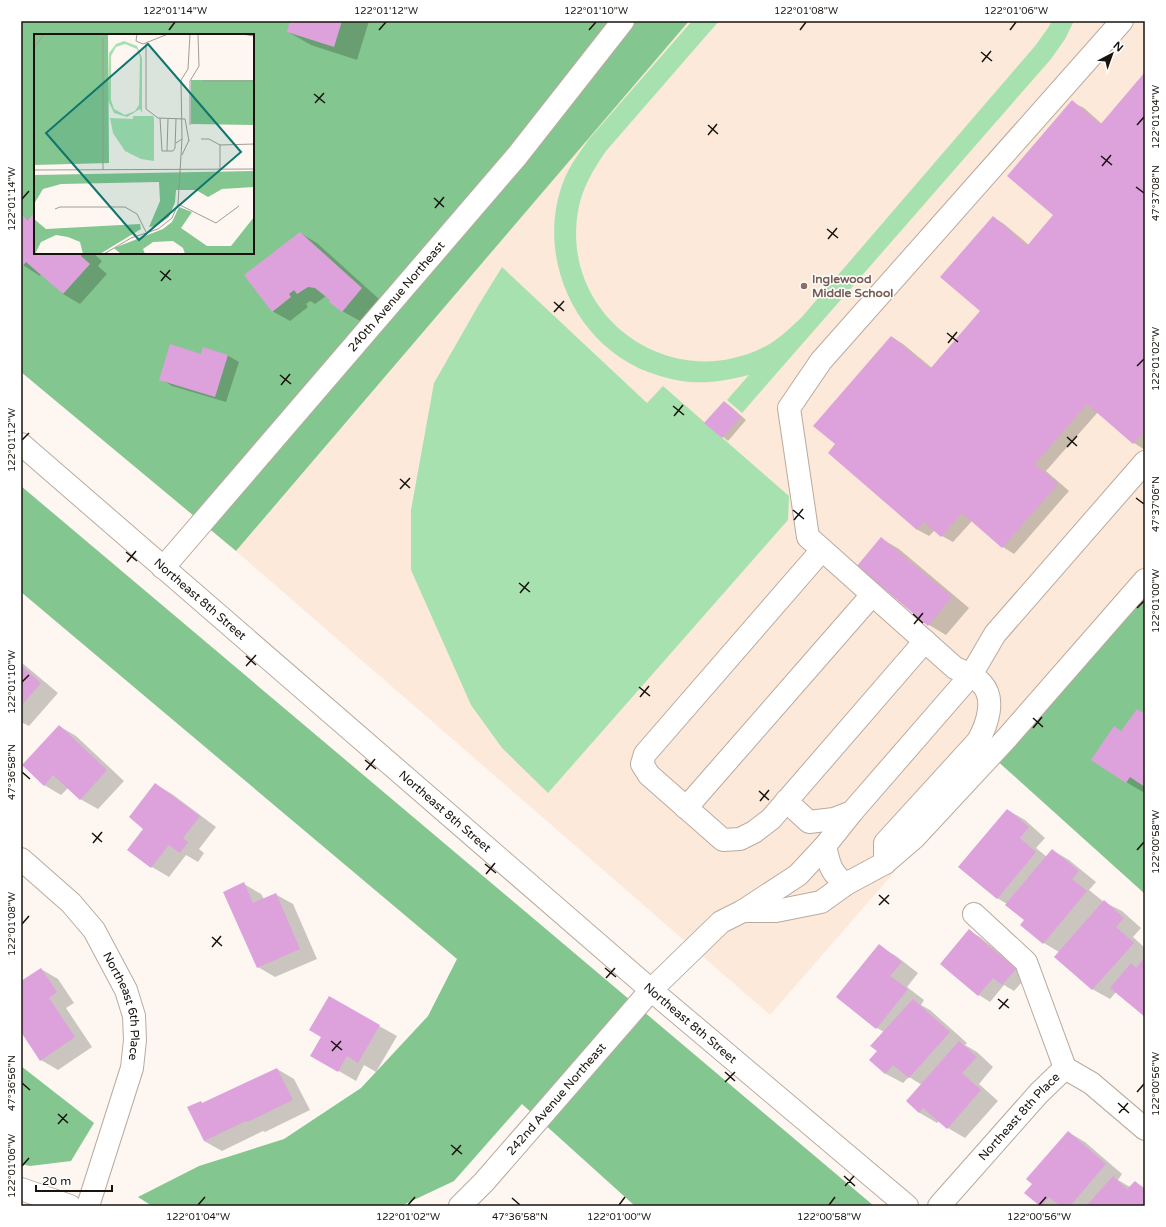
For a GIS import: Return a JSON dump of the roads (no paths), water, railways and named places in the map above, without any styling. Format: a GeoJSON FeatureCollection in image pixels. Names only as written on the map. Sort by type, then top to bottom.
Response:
{"type":"FeatureCollection","features":[{"type":"Feature","properties":{"kind":"street","name":"240th Avenue Northeast"},"geometry":{"type":"LineString","coordinates":[[163,568],[517,156],[623,21]]}},
{"type":"Feature","properties":{"kind":"street"},"geometry":{"type":"LineString","coordinates":[[885,863],[885,842],[978,740],[985,728],[989,710],[989,696],[983,684],[971,675],[955,668],[808,537],[789,408],[821,361],[1122,21]]}},
{"type":"Feature","properties":{"kind":"street","name":"Northeast 8th Street"},"geometry":{"type":"LineString","coordinates":[[21,444],[651,990],[907,1206]]}},
{"type":"Feature","properties":{"kind":"street","name":"242nd Avenue Northeast"},"geometry":{"type":"LineString","coordinates":[[460,1206],[484,1182],[651,990],[722,922],[798,875],[825,846],[852,812],[971,675],[995,634],[1145,462]]}},
{"type":"Feature","properties":{"kind":"street"},"geometry":{"type":"LineString","coordinates":[[822,550],[645,754],[642,764],[649,775],[686,808],[723,840],[740,839],[754,832],[771,819],[925,641]]}},
{"type":"Feature","properties":{"kind":"street"},"geometry":{"type":"LineString","coordinates":[[742,911],[776,911],[821,902],[846,884],[885,863],[914,838],[1006,739],[1145,580]]}},
{"type":"Feature","properties":{"kind":"street"},"geometry":{"type":"LineString","coordinates":[[686,808],[872,595]]}},
{"type":"Feature","properties":{"kind":"street"},"geometry":{"type":"LineString","coordinates":[[786,801],[809,822],[834,819],[852,812]]}},
{"type":"Feature","properties":{"kind":"street"},"geometry":{"type":"LineString","coordinates":[[825,846],[830,868],[837,878],[846,884]]}},
{"type":"Feature","properties":{"kind":"street","name":"Northeast 6th Place"},"geometry":{"type":"LineString","coordinates":[[21,859],[71,903],[94,930],[126,990],[134,1016],[135,1040],[132,1068],[88,1206]]}},
{"type":"Feature","properties":{"kind":"street"},"geometry":{"type":"LineString","coordinates":[[974,914],[1026,962],[1065,1068]]}},
{"type":"Feature","properties":{"kind":"street","name":"Northeast 8th Place"},"geometry":{"type":"LineString","coordinates":[[939,1206],[1039,1093],[1065,1068],[1092,1083],[1145,1129]]}},
{"type":"Feature","properties":{"kind":"street"},"geometry":{"type":"LineString","coordinates":[[21,1189],[70,1206]]}},
{"type":"Feature","properties":{"kind":"place","name":"Inglewood Middle School"},"geometry":{"type":"Point","coordinates":[804,286]}}]}
